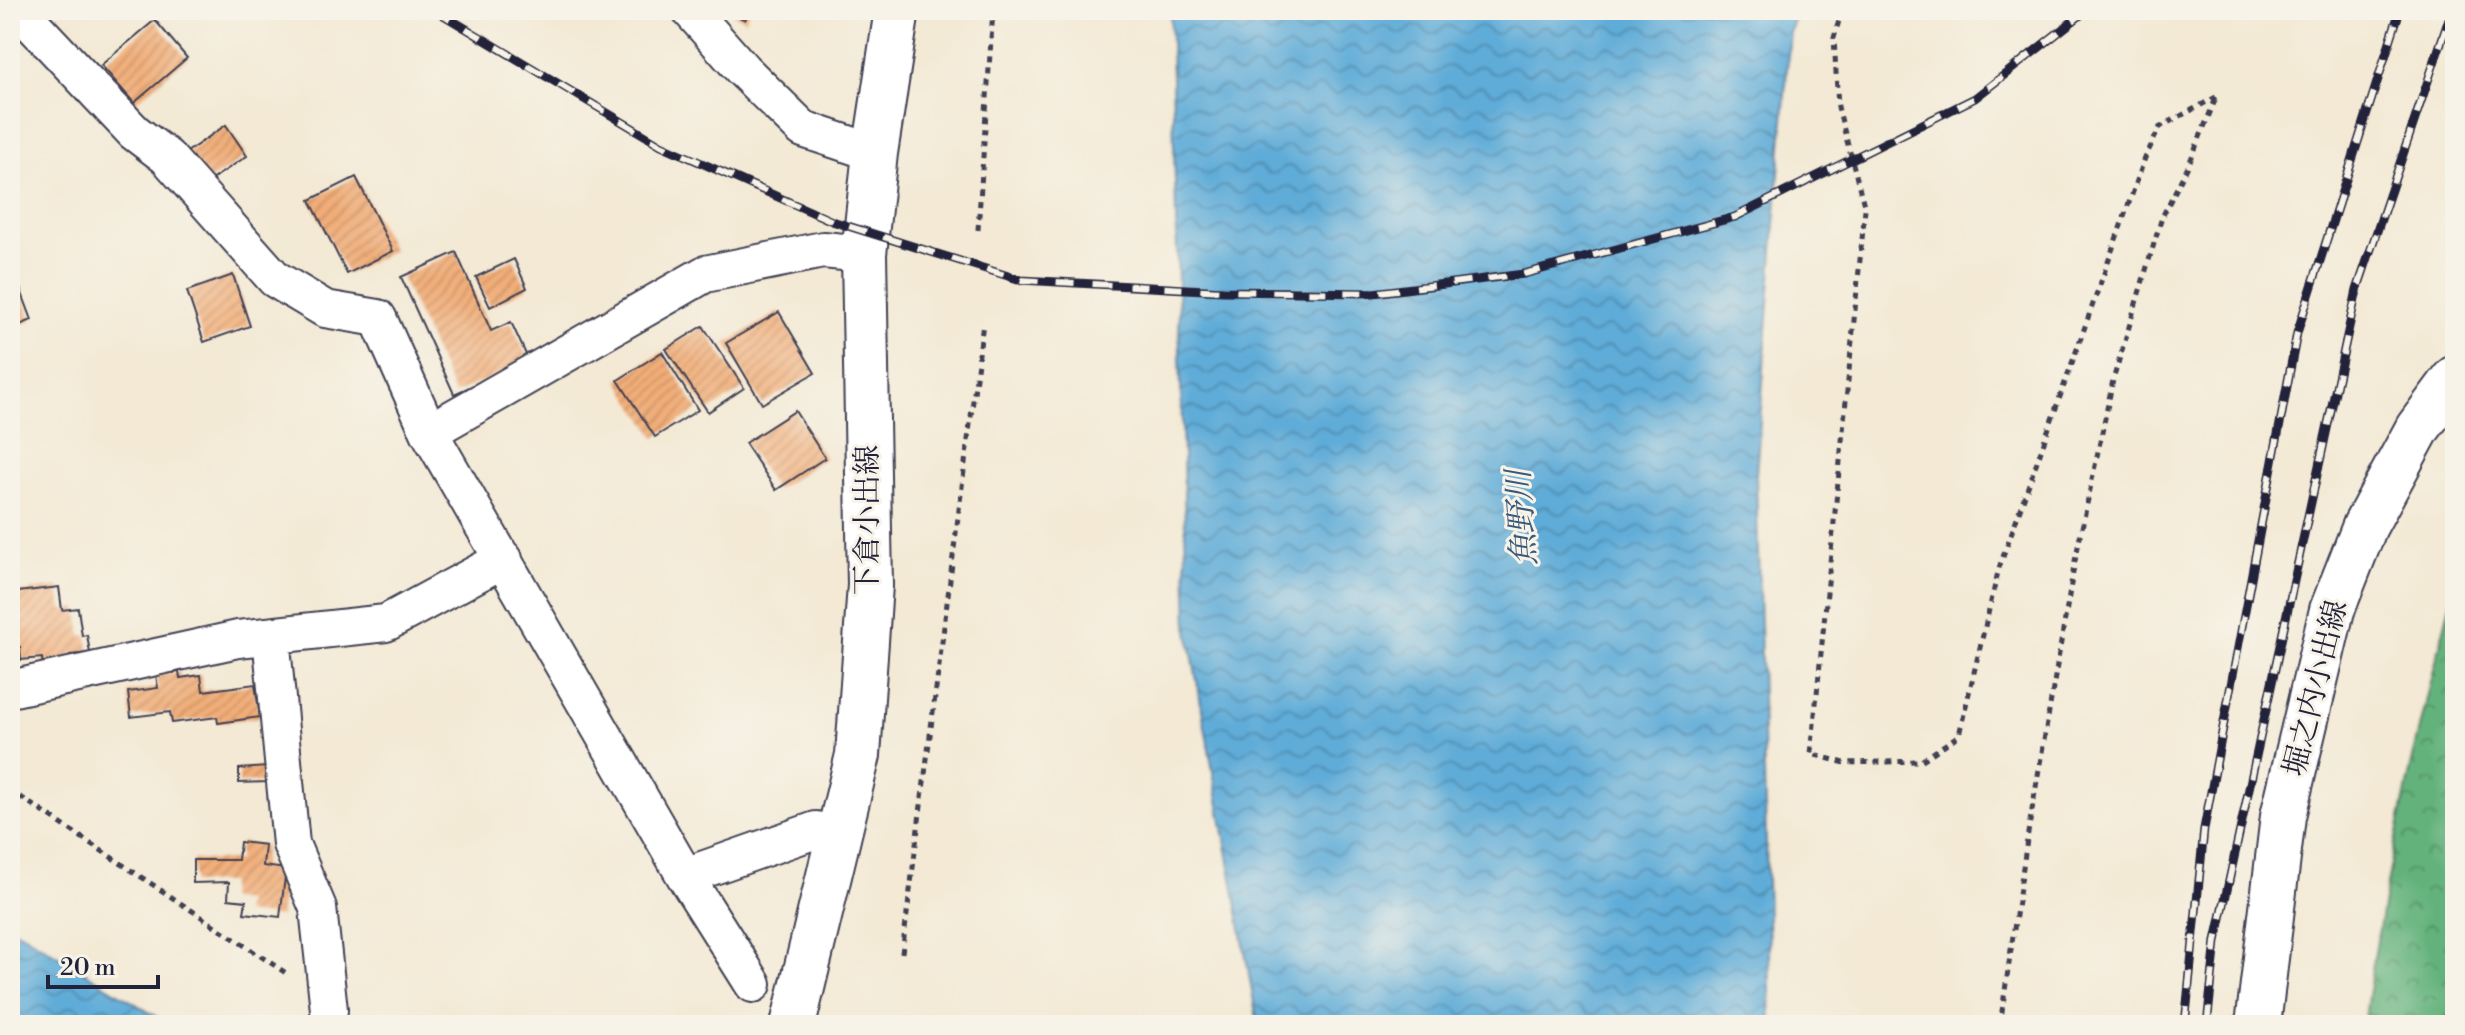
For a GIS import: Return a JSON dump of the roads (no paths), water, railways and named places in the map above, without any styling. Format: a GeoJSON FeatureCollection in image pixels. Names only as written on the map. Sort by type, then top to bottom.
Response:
{"type":"FeatureCollection","features":[{"type":"Feature","properties":{"kind":"main road","name":"下倉小出線"},"geometry":{"type":"LineString","coordinates":[[793,1025],[858,755],[870,585],[864,254],[875,153],[897,10]]}},
{"type":"Feature","properties":{"kind":"main road","name":"堀之内小出線"},"geometry":{"type":"LineString","coordinates":[[2258,1025],[2283,816],[2332,610],[2365,526],[2418,428],[2455,378]]}},
{"type":"Feature","properties":{"kind":"street"},"geometry":{"type":"LineString","coordinates":[[19,10],[134,132],[167,157],[275,279],[325,309],[378,318],[429,432],[685,876],[753,984]]}},
{"type":"Feature","properties":{"kind":"street"},"geometry":{"type":"LineString","coordinates":[[690,10],[743,70],[803,129],[875,153]]}},
{"type":"Feature","properties":{"kind":"street"},"geometry":{"type":"LineString","coordinates":[[429,432],[705,274],[823,250],[864,254]]}},
{"type":"Feature","properties":{"kind":"street"},"geometry":{"type":"LineString","coordinates":[[10,689],[238,639],[386,623],[504,559]]}},
{"type":"Feature","properties":{"kind":"street"},"geometry":{"type":"LineString","coordinates":[[271,636],[291,844],[318,908],[329,1010]]}},
{"type":"Feature","properties":{"kind":"street"},"geometry":{"type":"LineString","coordinates":[[685,876],[816,830],[838,837]]}},
{"type":"Feature","properties":{"kind":"water","name":"魚野川"},"geometry":{"type":"Polygon","coordinates":[[[1170,10],[1799,10],[1790,30],[1756,475],[1771,1025],[1258,1025],[1188,631],[1170,10]]]}},
{"type":"Feature","properties":{"kind":"water"},"geometry":{"type":"Polygon","coordinates":[[[10,927],[26,936],[170,1025],[10,1025],[10,927]]]}},
{"type":"Feature","properties":{"kind":"railway"},"geometry":{"type":"LineString","coordinates":[[435,10],[661,145],[832,221],[1021,280],[1223,291],[1373,293],[1524,274],[1735,217],[1975,98],[2087,10]]}},
{"type":"Feature","properties":{"kind":"railway"},"geometry":{"type":"LineString","coordinates":[[2185,1025],[2204,829],[2297,333],[2400,10]]}},
{"type":"Feature","properties":{"kind":"railway"},"geometry":{"type":"LineString","coordinates":[[2207,1025],[2216,941],[2357,290],[2452,10]]}}]}
